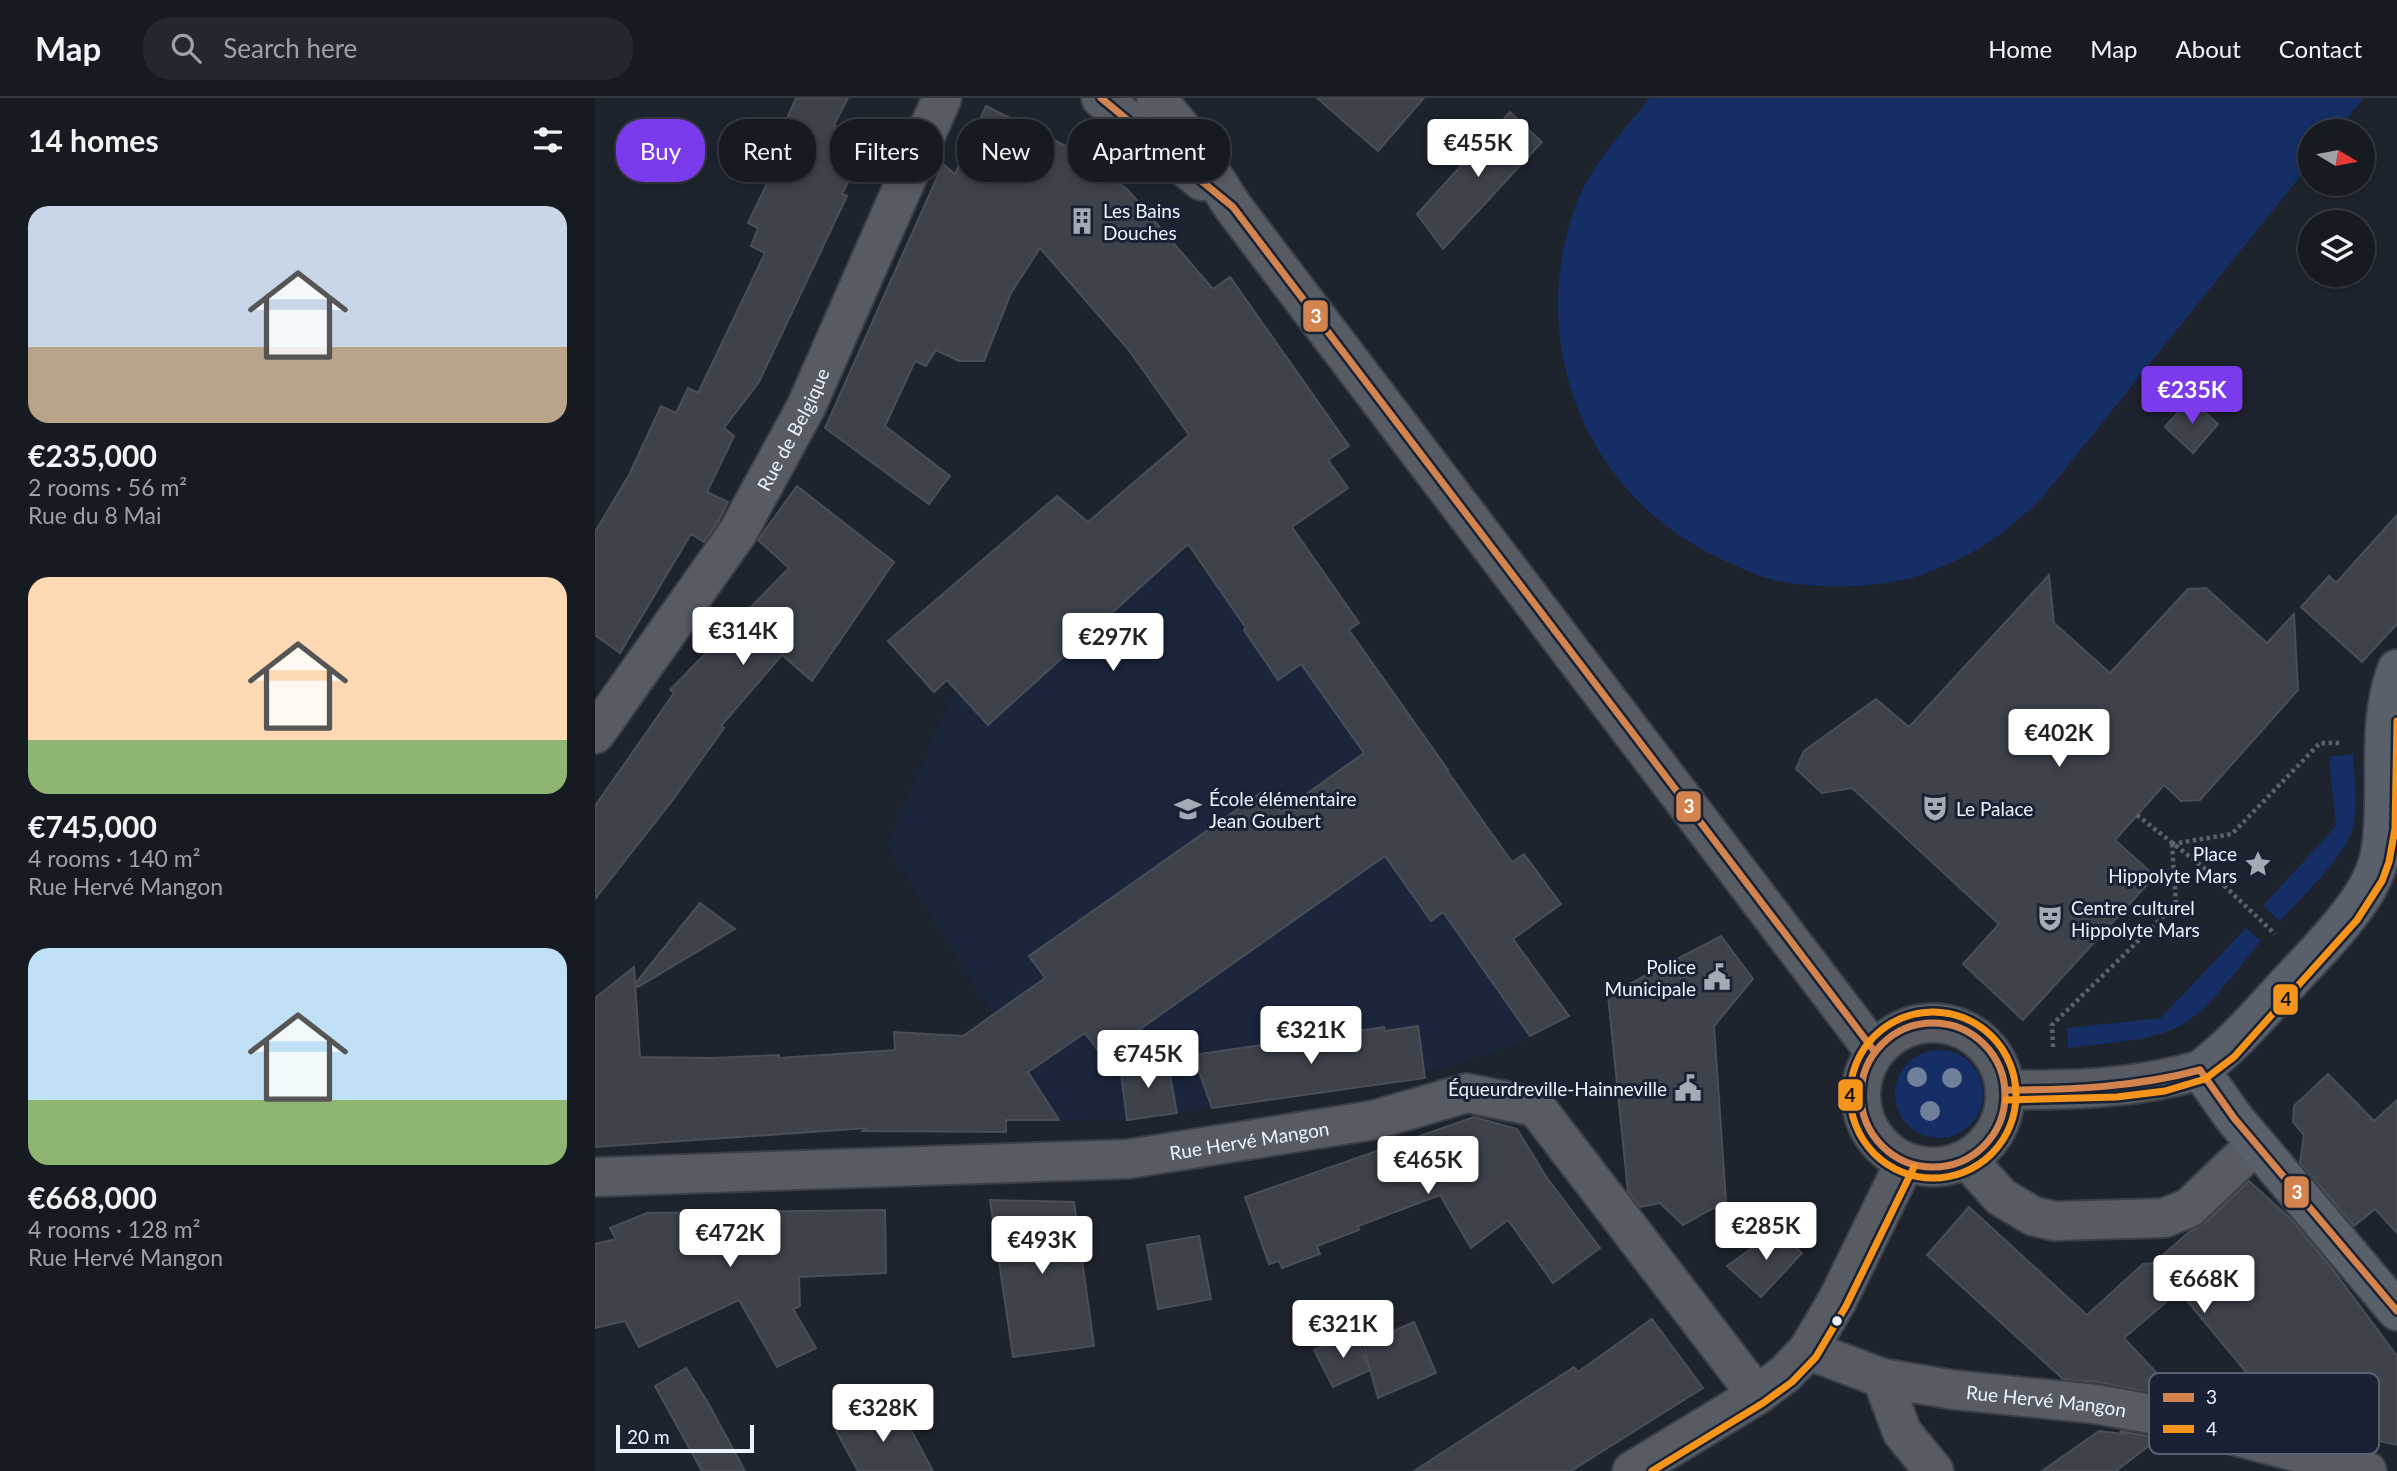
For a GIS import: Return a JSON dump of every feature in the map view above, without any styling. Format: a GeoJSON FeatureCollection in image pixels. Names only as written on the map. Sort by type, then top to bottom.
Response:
{"type":"FeatureCollection","features":[{"type":"Feature","properties":{"kind":"main road"},"geometry":{"type":"LineString","coordinates":[[2397,669],[2388,700],[2391,796],[2381,853],[2362,897],[2306,964],[2236,1040],[2200,1070],[2224,1105],[2397,1311]]}},
{"type":"Feature","properties":{"kind":"street","name":"Rue de Belgique"},"geometry":{"type":"LineString","coordinates":[[601,716],[738,532],[806,407],[943,98]]}},
{"type":"Feature","properties":{"kind":"street"},"geometry":{"type":"LineString","coordinates":[[1101,98],[1233,207]]}},
{"type":"Feature","properties":{"kind":"street"},"geometry":{"type":"LineString","coordinates":[[1156,98],[1187,135],[1233,207],[1875,1052]]}},
{"type":"Feature","properties":{"kind":"street"},"geometry":{"type":"LineString","coordinates":[[1941,1022],[1965,1029],[1985,1044],[2000,1065],[2006,1090],[2005,1110],[1997,1130],[1984,1146],[1967,1159],[1947,1166],[1925,1167],[1905,1162],[1886,1150],[1872,1134],[1863,1114],[1861,1092],[1864,1071],[1875,1052],[1893,1034],[1916,1024],[1941,1022]]}},
{"type":"Feature","properties":{"kind":"street"},"geometry":{"type":"LineString","coordinates":[[2006,1090],[2116,1087],[2162,1081],[2200,1070]]}},
{"type":"Feature","properties":{"kind":"street","name":"Rue Hervé Mangon"},"geometry":{"type":"LineString","coordinates":[[595,1177],[1128,1159],[1374,1120],[1467,1093],[1537,1107],[1758,1395]]}},
{"type":"Feature","properties":{"kind":"street"},"geometry":{"type":"LineString","coordinates":[[1967,1159],[2001,1197],[2033,1216],[2054,1221],[2164,1218],[2189,1208],[2256,1144]]}},
{"type":"Feature","properties":{"kind":"street"},"geometry":{"type":"LineString","coordinates":[[1632,1471],[1758,1395],[1785,1374],[1808,1350],[1837,1301],[1905,1162]]}},
{"type":"Feature","properties":{"kind":"street","name":"Rue Hervé Mangon"},"geometry":{"type":"LineString","coordinates":[[1808,1350],[1882,1378],[1955,1390],[2095,1404],[2149,1414]]}},
{"type":"Feature","properties":{"kind":"street"},"geometry":{"type":"LineString","coordinates":[[1882,1378],[1902,1432],[1934,1471]]}},
{"type":"Feature","properties":{"kind":"street","name":"Rue Hervé Mangon"},"geometry":{"type":"LineString","coordinates":[[2303,1454],[2367,1471]]}},
{"type":"Feature","properties":{"kind":"path"},"geometry":{"type":"LineString","coordinates":[[2172,844],[2232,834],[2320,743]]}},
{"type":"Feature","properties":{"kind":"path"},"geometry":{"type":"LineString","coordinates":[[2137,815],[2213,875],[2251,912]]}},
{"type":"Feature","properties":{"kind":"path"},"geometry":{"type":"LineString","coordinates":[[2052,1026],[2176,904],[2172,844]]}},
{"type":"Feature","properties":{"kind":"shaded area"},"geometry":{"type":"Polygon","coordinates":[[[1650,98],[2363,98],[2346,119],[2298,119],[2298,179],[2041,499],[1994,538],[1941,567],[1919,576],[1860,586],[1808,585],[1774,580],[1715,556],[1669,528],[1630,493],[1600,452],[1577,406],[1563,357],[1558,306],[1563,254],[1577,202],[1610,147],[1650,98]]]}},
{"type":"Feature","properties":{"kind":"shaded area","name":"École élémentaire Jean Goubert"},"geometry":{"type":"Polygon","coordinates":[[[1147,517],[1180,552],[1214,581],[1277,605],[1324,572],[1359,623],[1349,631],[1512,862],[1524,854],[1561,904],[1513,940],[1569,1016],[1508,1048],[1392,1082],[1127,1120],[1059,1120],[887,845],[955,689],[1147,517]]]}},
{"type":"Feature","properties":{"kind":"shaded area"},"geometry":{"type":"Polygon","coordinates":[[[2353,754],[2355,808],[2349,838],[2333,863],[2280,921],[2263,906],[2336,826],[2329,757],[2353,754]]]}},
{"type":"Feature","properties":{"kind":"shaded area"},"geometry":{"type":"Polygon","coordinates":[[[2246,928],[2261,941],[2217,994],[2188,1021],[2146,1038],[2068,1048],[2067,1028],[2161,1018],[2246,928]]]}},
{"type":"Feature","properties":{"kind":"shaded area"},"geometry":{"type":"Polygon","coordinates":[[[1939,1050],[1964,1057],[1976,1069],[1983,1094],[1976,1119],[1964,1131],[1939,1138],[1914,1131],[1902,1119],[1895,1094],[1902,1069],[1914,1057],[1939,1050]]]}},
{"type":"Feature","properties":{"kind":"building"},"geometry":{"type":"Polygon","coordinates":[[[796,98],[848,98],[837,119],[830,119],[830,182],[848,182],[842,194],[847,196],[759,382],[724,428],[734,436],[707,492],[728,502],[704,542],[691,534],[620,653],[595,635],[595,532],[629,475],[661,406],[676,413],[688,388],[698,393],[765,253],[751,246],[758,228],[748,223],[768,182],[816,182],[816,119],[787,119],[796,98]]]}},
{"type":"Feature","properties":{"kind":"building"},"geometry":{"type":"Polygon","coordinates":[[[1317,98],[1424,98],[1378,151],[1317,98]]]}},
{"type":"Feature","properties":{"kind":"building"},"geometry":{"type":"Polygon","coordinates":[[[986,106],[1012,119],[980,119],[986,106]]]}},
{"type":"Feature","properties":{"kind":"building"},"geometry":{"type":"Polygon","coordinates":[[[1510,112],[1542,142],[1443,249],[1417,214],[1510,112]]]}},
{"type":"Feature","properties":{"kind":"building"},"geometry":{"type":"Polygon","coordinates":[[[1054,140],[1068,147],[1068,182],[1117,182],[1127,189],[1213,289],[1230,277],[1349,446],[1328,460],[1348,488],[1292,527],[1359,623],[1349,630],[1512,862],[1524,854],[1561,904],[1513,939],[1569,1016],[1530,1036],[1443,912],[1431,921],[1385,856],[1102,1056],[1085,1033],[1028,1072],[1059,1120],[1006,1120],[1006,1132],[863,1131],[868,1128],[595,1147],[595,998],[634,967],[640,1057],[779,1055],[779,1058],[895,1050],[894,1032],[963,1036],[1045,978],[1029,956],[1265,790],[1281,812],[1364,753],[1301,664],[1278,680],[1188,544],[988,725],[947,680],[934,692],[888,641],[1057,496],[1088,522],[1189,435],[1128,349],[1040,248],[1011,293],[984,361],[959,361],[936,350],[926,366],[915,361],[885,426],[950,476],[929,504],[825,428],[935,182],[943,182],[943,164],[955,174],[957,170],[957,182],[1054,182],[1054,140]]]}},
{"type":"Feature","properties":{"kind":"building"},"geometry":{"type":"Polygon","coordinates":[[[2190,399],[2218,424],[2193,453],[2165,427],[2190,399]]]}},
{"type":"Feature","properties":{"kind":"building"},"geometry":{"type":"Polygon","coordinates":[[[797,486],[894,562],[812,681],[782,655],[721,726],[724,728],[672,801],[595,899],[595,806],[674,693],[670,690],[789,568],[758,540],[797,486]]]}},
{"type":"Feature","properties":{"kind":"building"},"geometry":{"type":"Polygon","coordinates":[[[2397,515],[2397,624],[2362,662],[2301,607],[2329,576],[2336,583],[2397,515]]]}},
{"type":"Feature","properties":{"kind":"building"},"geometry":{"type":"Polygon","coordinates":[[[2049,575],[2054,623],[2110,673],[2188,589],[2206,588],[2267,643],[2294,614],[2298,690],[2200,800],[2181,801],[2164,785],[2115,840],[2155,876],[2023,1020],[1963,964],[1999,924],[1852,788],[1822,793],[1796,769],[1804,751],[1876,699],[1909,727],[2049,575]]]}},
{"type":"Feature","properties":{"kind":"building"},"geometry":{"type":"Polygon","coordinates":[[[700,903],[735,929],[638,987],[635,984],[700,903]]]}},
{"type":"Feature","properties":{"kind":"building"},"geometry":{"type":"Polygon","coordinates":[[[1721,936],[1753,979],[1714,1026],[1726,1201],[1683,1225],[1660,1203],[1640,1207],[1628,1192],[1608,995],[1721,936]]]}},
{"type":"Feature","properties":{"kind":"building"},"geometry":{"type":"Polygon","coordinates":[[[1418,1026],[1425,1078],[1212,1108],[1193,1055],[1384,1027],[1385,1031],[1418,1026]]]}},
{"type":"Feature","properties":{"kind":"building"},"geometry":{"type":"Polygon","coordinates":[[[1167,1059],[1177,1113],[1127,1120],[1120,1066],[1167,1059]]]}},
{"type":"Feature","properties":{"kind":"building"},"geometry":{"type":"Polygon","coordinates":[[[2328,1074],[2374,1121],[2397,1100],[2397,1233],[2375,1209],[2354,1226],[2300,1163],[2304,1135],[2293,1122],[2294,1106],[2328,1074]]]}},
{"type":"Feature","properties":{"kind":"building"},"geometry":{"type":"Polygon","coordinates":[[[1474,1117],[1517,1129],[1547,1178],[1600,1248],[1553,1283],[1508,1220],[1471,1248],[1440,1195],[1358,1226],[1359,1230],[1317,1246],[1320,1254],[1282,1268],[1279,1261],[1269,1264],[1245,1197],[1474,1117]]]}},
{"type":"Feature","properties":{"kind":"building"},"geometry":{"type":"Polygon","coordinates":[[[2249,1181],[2291,1219],[2331,1267],[2397,1356],[2397,1445],[2379,1441],[2379,1373],[2247,1373],[2179,1291],[2124,1338],[2157,1373],[2149,1373],[2149,1392],[2099,1382],[2063,1379],[1927,1255],[1969,1207],[2087,1315],[2143,1264],[2154,1263],[2190,1231],[2204,1224],[2249,1181]]]}},
{"type":"Feature","properties":{"kind":"building"},"geometry":{"type":"Polygon","coordinates":[[[990,1200],[1074,1202],[1094,1346],[1013,1357],[990,1200]]]}},
{"type":"Feature","properties":{"kind":"building"},"geometry":{"type":"Polygon","coordinates":[[[885,1210],[886,1273],[799,1277],[800,1306],[793,1309],[816,1348],[777,1367],[739,1300],[639,1347],[625,1321],[595,1328],[595,1244],[616,1239],[610,1228],[647,1213],[885,1210]]]}},
{"type":"Feature","properties":{"kind":"building"},"geometry":{"type":"Polygon","coordinates":[[[1777,1230],[1802,1253],[1761,1297],[1727,1266],[1777,1230]]]}},
{"type":"Feature","properties":{"kind":"building"},"geometry":{"type":"Polygon","coordinates":[[[1199,1236],[1211,1299],[1158,1309],[1147,1245],[1199,1236]]]}},
{"type":"Feature","properties":{"kind":"building"},"geometry":{"type":"Polygon","coordinates":[[[1652,1319],[1703,1388],[1571,1471],[1414,1471],[1574,1367],[1578,1372],[1652,1319]]]}},
{"type":"Feature","properties":{"kind":"building"},"geometry":{"type":"Polygon","coordinates":[[[1414,1322],[1436,1373],[1378,1398],[1363,1344],[1414,1322]]]}},
{"type":"Feature","properties":{"kind":"building"},"geometry":{"type":"Polygon","coordinates":[[[1354,1332],[1370,1370],[1333,1387],[1314,1350],[1354,1332]]]}},
{"type":"Feature","properties":{"kind":"building"},"geometry":{"type":"Polygon","coordinates":[[[686,1368],[745,1471],[702,1471],[655,1386],[686,1368]]]}},
{"type":"Feature","properties":{"kind":"building"},"geometry":{"type":"Polygon","coordinates":[[[900,1409],[933,1471],[858,1471],[834,1427],[900,1409]]]}},
{"type":"Feature","properties":{"kind":"building"},"geometry":{"type":"Polygon","coordinates":[[[2099,1431],[2124,1434],[2120,1431],[2149,1436],[2149,1446],[2116,1471],[2042,1471],[2099,1431]]]}},
{"type":"Feature","properties":{"kind":"transit line","name":"3"},"geometry":{"type":"LineString","coordinates":[[1101,98],[1233,207],[1875,1052]]}},
{"type":"Feature","properties":{"kind":"transit line","name":"4"},"geometry":{"type":"LineString","coordinates":[[2006,1100],[2117,1097],[2165,1091],[2205,1079],[2234,1057],[2357,920],[2382,881],[2389,862],[2395,829],[2397,721]]}},
{"type":"Feature","properties":{"kind":"transit line","name":"4"},"geometry":{"type":"LineString","coordinates":[[1933,1012],[1965,1019],[1979,1026],[1991,1037],[2002,1049],[2009,1063],[2016,1095],[2009,1127],[2002,1141],[1991,1153],[1979,1164],[1965,1171],[1933,1178],[1901,1171],[1887,1164],[1875,1153],[1864,1141],[1857,1127],[1850,1095],[1857,1063],[1864,1049],[1875,1037],[1887,1026],[1901,1019],[1933,1012]]}},
{"type":"Feature","properties":{"kind":"transit line","name":"3"},"geometry":{"type":"LineString","coordinates":[[1933,1023],[1961,1028],[1984,1044],[2000,1067],[2005,1095],[2000,1123],[1984,1146],[1961,1162],[1933,1167],[1905,1162],[1882,1146],[1866,1123],[1861,1095],[1866,1067],[1882,1044],[1905,1028],[1933,1023]]}},
{"type":"Feature","properties":{"kind":"transit line","name":"3"},"geometry":{"type":"LineString","coordinates":[[2200,1070],[2234,1118],[2397,1311]]}},
{"type":"Feature","properties":{"kind":"transit line","name":"3"},"geometry":{"type":"LineString","coordinates":[[2006,1090],[2104,1086],[2200,1070]]}},
{"type":"Feature","properties":{"kind":"transit line","name":"4"},"geometry":{"type":"LineString","coordinates":[[1652,1471],[1763,1403],[1792,1382],[1816,1357],[1846,1306],[1914,1167]]}},
{"type":"Feature","properties":{"kind":"place","name":"Les Bains Douches"},"geometry":{"type":"Point","coordinates":[1082,221]}},
{"type":"Feature","properties":{"kind":"place","name":"Le Palace"},"geometry":{"type":"Point","coordinates":[1935,808]}},
{"type":"Feature","properties":{"kind":"place","name":"École élémentaire Jean Goubert"},"geometry":{"type":"Point","coordinates":[1188,809]}},
{"type":"Feature","properties":{"kind":"place","name":"Place Hippolyte Mars"},"geometry":{"type":"Point","coordinates":[2258,864]}},
{"type":"Feature","properties":{"kind":"place","name":"Centre culturel Hippolyte Mars"},"geometry":{"type":"Point","coordinates":[2050,918]}},
{"type":"Feature","properties":{"kind":"place","name":"Police Municipale"},"geometry":{"type":"Point","coordinates":[1717,977]}},
{"type":"Feature","properties":{"kind":"place","name":"Équeurdreville-Hainneville"},"geometry":{"type":"Point","coordinates":[1688,1088]}}]}
